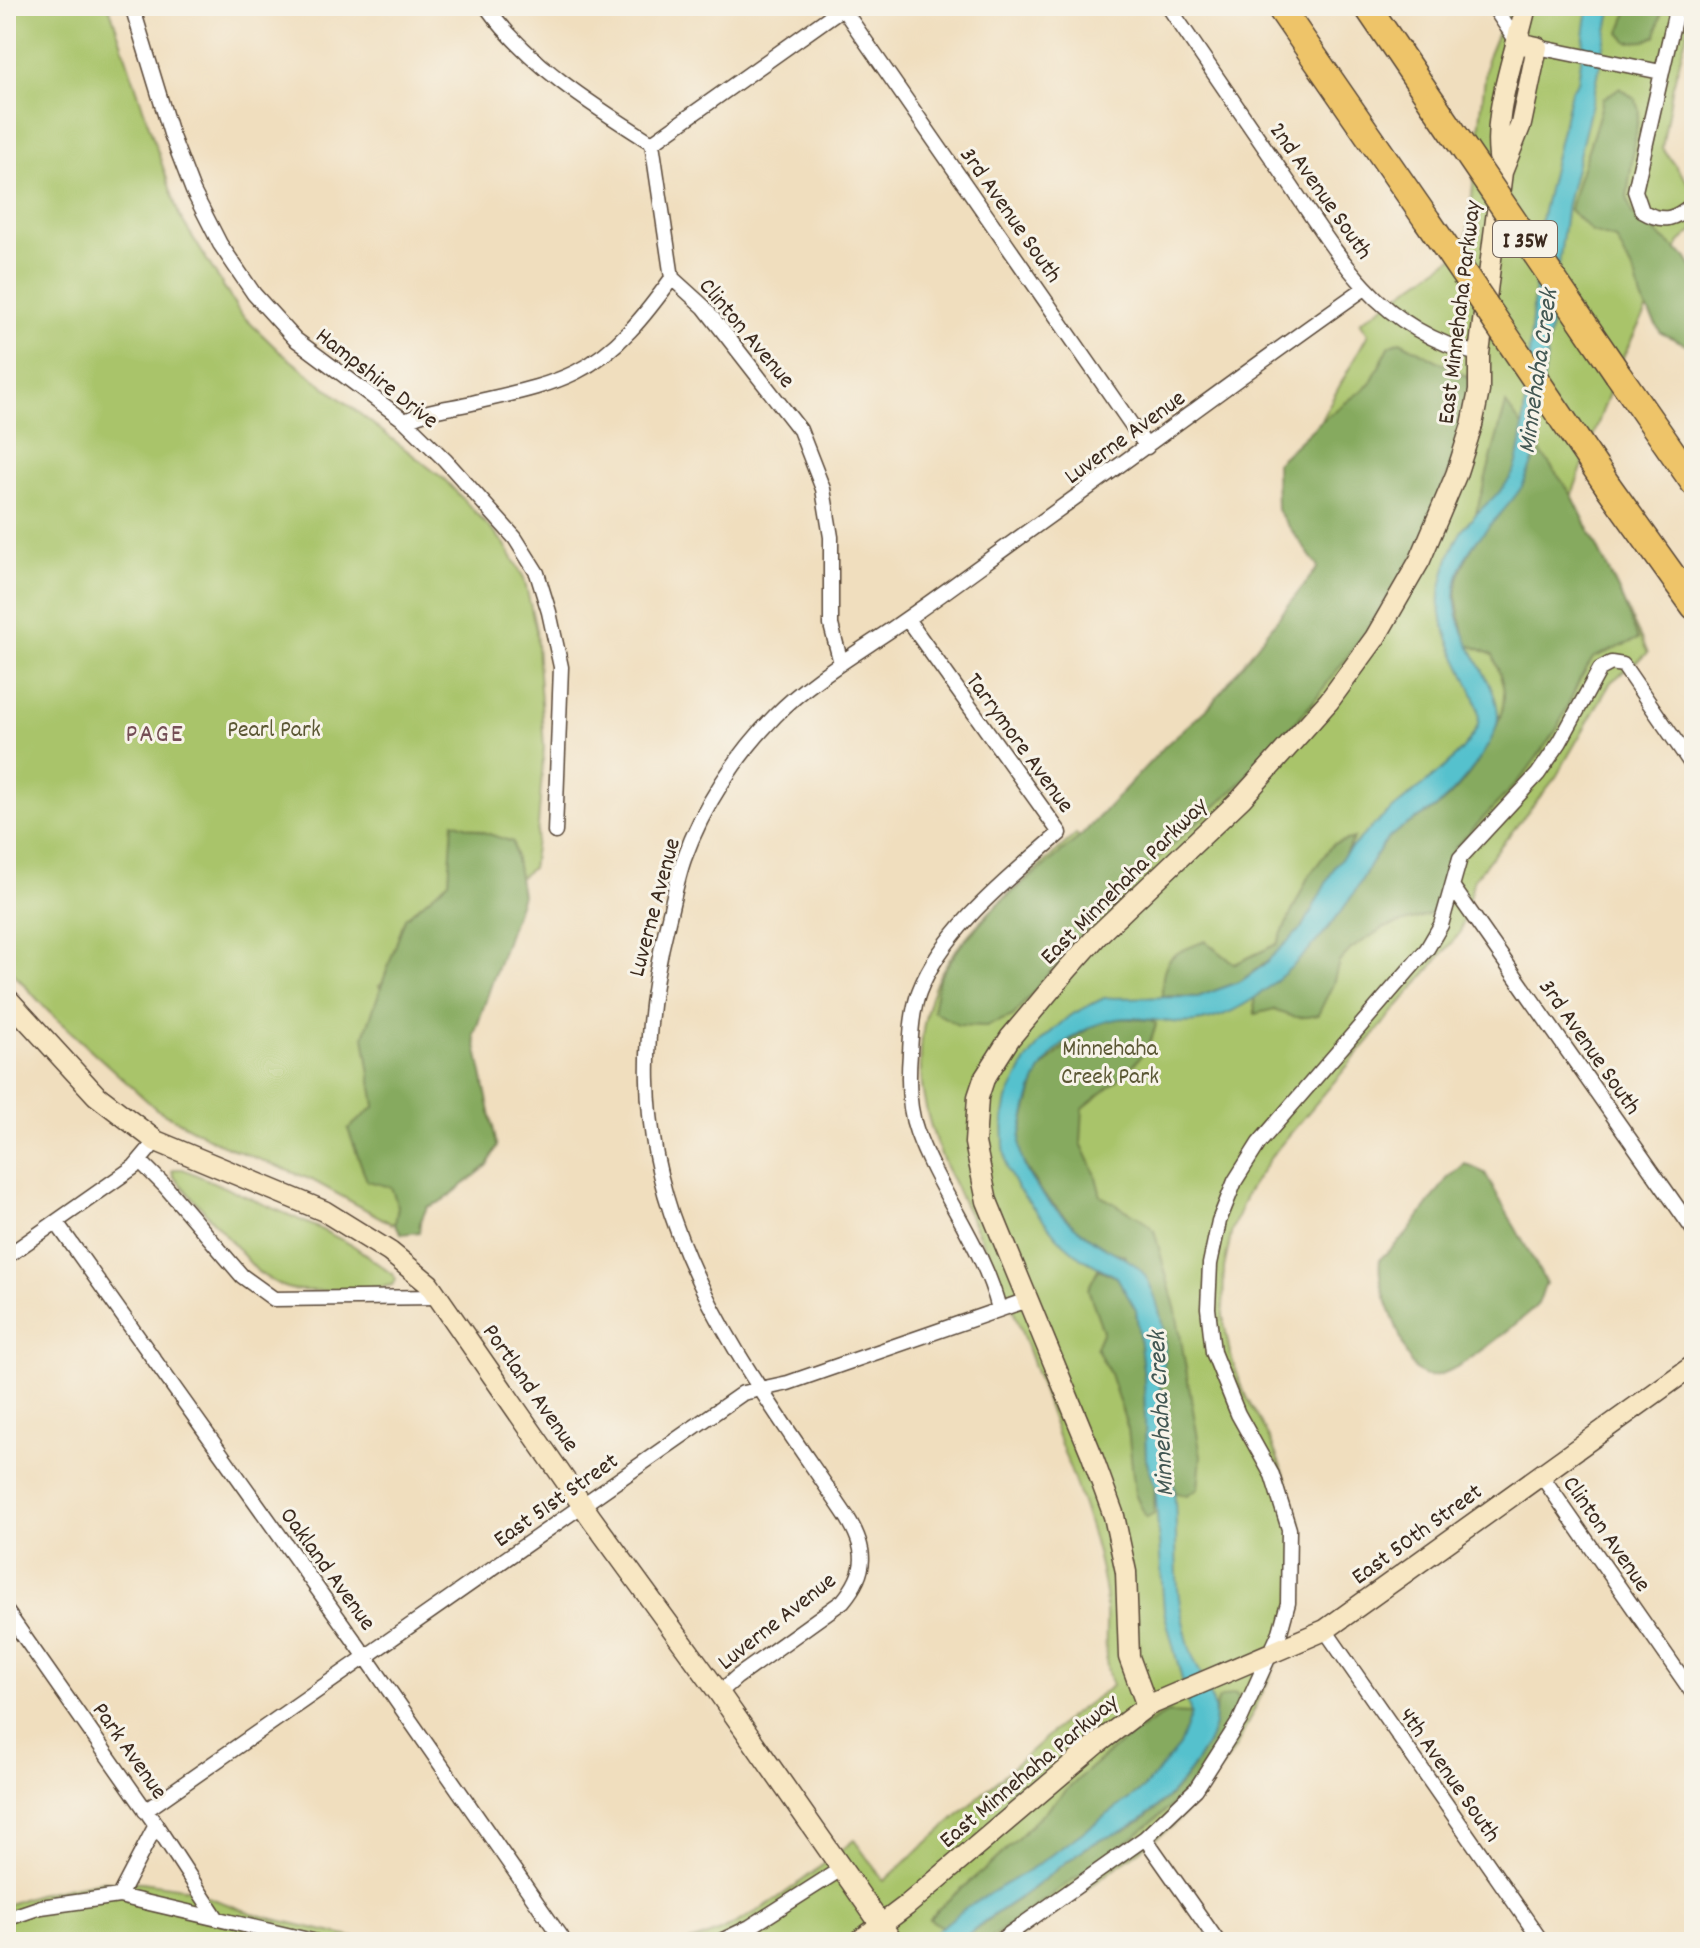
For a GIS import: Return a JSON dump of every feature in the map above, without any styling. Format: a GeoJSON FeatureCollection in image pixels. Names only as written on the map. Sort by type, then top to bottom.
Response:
{"type":"FeatureCollection","features":[{"type":"Feature","properties":{"kind":"highway","name":"I 35W"},"geometry":{"type":"LineString","coordinates":[[1279,6],[1608,486],[1694,606]]}},
{"type":"Feature","properties":{"kind":"highway","name":"I 35W"},"geometry":{"type":"LineString","coordinates":[[1367,6],[1694,483]]}},
{"type":"Feature","properties":{"kind":"street","name":"Hampshire Drive"},"geometry":{"type":"LineString","coordinates":[[132,6],[171,134],[193,191],[220,244],[254,294],[295,339],[405,421],[489,506],[515,538],[537,573],[561,667],[555,832]]}},
{"type":"Feature","properties":{"kind":"street"},"geometry":{"type":"LineString","coordinates":[[486,6],[523,48],[563,83],[652,143],[843,7]]}},
{"type":"Feature","properties":{"kind":"street","name":"2nd Avenue South"},"geometry":{"type":"LineString","coordinates":[[1168,6],[1319,227],[1365,288],[1411,326],[1447,345],[1479,354]]}},
{"type":"Feature","properties":{"kind":"street"},"geometry":{"type":"LineString","coordinates":[[1493,6],[1527,45],[1661,72]]}},
{"type":"Feature","properties":{"kind":"street","name":"East Minnehaha Parkway"},"geometry":{"type":"LineString","coordinates":[[858,1942],[889,1936],[997,1830],[1097,1744],[1147,1706],[1129,1657],[1126,1572],[1114,1516],[1091,1453],[992,1217],[978,1169],[974,1126],[984,1079],[1010,1038],[1099,934],[1241,799],[1329,701],[1375,638],[1420,560],[1456,475],[1479,391],[1479,354],[1502,172],[1521,124],[1527,45],[1526,6]]}},
{"type":"Feature","properties":{"kind":"street"},"geometry":{"type":"LineString","coordinates":[[1677,6],[1635,191],[1642,211],[1656,219],[1672,218],[1694,203]]}},
{"type":"Feature","properties":{"kind":"street","name":"3rd Avenue South"},"geometry":{"type":"LineString","coordinates":[[843,7],[1147,447]]}},
{"type":"Feature","properties":{"kind":"street","name":"Clinton Avenue"},"geometry":{"type":"LineString","coordinates":[[652,143],[672,278],[704,307],[800,430],[823,489],[831,537],[831,625],[841,663]]}},
{"type":"Feature","properties":{"kind":"street"},"geometry":{"type":"LineString","coordinates":[[405,421],[430,409],[495,397],[576,372],[615,345],[637,323],[672,278]]}},
{"type":"Feature","properties":{"kind":"street","name":"Luverne Avenue"},"geometry":{"type":"LineString","coordinates":[[719,1693],[843,1601],[856,1585],[862,1568],[857,1534],[759,1388],[700,1283],[677,1232],[660,1177],[650,1120],[647,1077],[651,1005],[661,948],[683,861],[701,820],[723,781],[777,713],[841,663],[907,619],[1365,288]]}},
{"type":"Feature","properties":{"kind":"street","name":"Tarrymore Avenue"},"geometry":{"type":"LineString","coordinates":[[907,619],[1060,833],[1004,882],[947,943],[919,992],[912,1025],[910,1095],[916,1130],[964,1223],[999,1309]]}},
{"type":"Feature","properties":{"kind":"street"},"geometry":{"type":"LineString","coordinates":[[998,1942],[1145,1838],[1187,1799],[1213,1767],[1240,1720],[1280,1632],[1288,1603],[1289,1529],[1272,1475],[1232,1402],[1213,1352],[1208,1293],[1210,1264],[1219,1221],[1235,1181],[1259,1143],[1427,949],[1441,925],[1460,858],[1538,774],[1560,742],[1600,669],[1611,663],[1623,665],[1694,768]]}},
{"type":"Feature","properties":{"kind":"street","name":"3rd Avenue South"},"geometry":{"type":"LineString","coordinates":[[1452,886],[1694,1231]]}},
{"type":"Feature","properties":{"kind":"street","name":"Portland Avenue"},"geometry":{"type":"LineString","coordinates":[[6,997],[96,1095],[156,1141],[324,1211],[390,1252],[429,1284],[889,1936]]}},
{"type":"Feature","properties":{"kind":"street"},"geometry":{"type":"LineString","coordinates":[[6,1257],[134,1167],[156,1141]]}},
{"type":"Feature","properties":{"kind":"street"},"geometry":{"type":"LineString","coordinates":[[140,1161],[242,1276],[274,1299],[438,1297]]}},
{"type":"Feature","properties":{"kind":"street","name":"Oakland Avenue"},"geometry":{"type":"LineString","coordinates":[[56,1222],[366,1657],[564,1942]]}},
{"type":"Feature","properties":{"kind":"street","name":"East 51st Street"},"geometry":{"type":"LineString","coordinates":[[145,1811],[743,1393],[788,1383],[1027,1300]]}},
{"type":"Feature","properties":{"kind":"street","name":"East 50th Street"},"geometry":{"type":"LineString","coordinates":[[1147,1706],[1325,1630],[1694,1365]]}},
{"type":"Feature","properties":{"kind":"street","name":"Clinton Avenue"},"geometry":{"type":"LineString","coordinates":[[1541,1475],[1694,1695]]}},
{"type":"Feature","properties":{"kind":"street","name":"Park Avenue"},"geometry":{"type":"LineString","coordinates":[[6,1611],[156,1825],[216,1917]]}},
{"type":"Feature","properties":{"kind":"street","name":"4th Avenue South"},"geometry":{"type":"LineString","coordinates":[[1325,1630],[1542,1942]]}},
{"type":"Feature","properties":{"kind":"street"},"geometry":{"type":"LineString","coordinates":[[119,1896],[156,1825]]}},
{"type":"Feature","properties":{"kind":"street"},"geometry":{"type":"LineString","coordinates":[[1145,1838],[1218,1942]]}},
{"type":"Feature","properties":{"kind":"street"},"geometry":{"type":"LineString","coordinates":[[719,1942],[750,1927],[841,1869]]}},
{"type":"Feature","properties":{"kind":"street"},"geometry":{"type":"LineString","coordinates":[[6,1919],[41,1907],[119,1896],[317,1942]]}},
{"type":"Feature","properties":{"kind":"green space","name":"Pearl Park"},"geometry":{"type":"Polygon","coordinates":[[[6,6],[109,6],[179,215],[240,313],[279,351],[445,480],[504,543],[524,578],[536,630],[544,747],[532,868],[379,986],[497,1146],[392,1224],[312,1180],[218,1143],[156,1109],[48,1011],[6,965],[6,6]]]}},
{"type":"Feature","properties":{"kind":"green space","name":"Minnehaha Creek Park"},"geometry":{"type":"Polygon","coordinates":[[[1509,6],[1694,6],[1672,90],[1662,148],[1694,190],[1694,230],[1680,242],[1620,363],[1572,495],[1648,653],[1611,682],[1556,777],[1474,879],[1460,933],[1273,1154],[1247,1193],[1232,1230],[1224,1268],[1223,1316],[1230,1353],[1241,1386],[1271,1442],[1301,1524],[1302,1578],[1298,1610],[1271,1675],[1236,1747],[1205,1792],[1171,1827],[1014,1942],[689,1942],[755,1913],[854,1840],[884,1881],[1069,1717],[1112,1686],[1106,1657],[1105,1593],[1091,1531],[1010,1303],[935,1140],[925,1103],[920,1065],[924,1025],[936,983],[961,943],[998,903],[1076,834],[1084,842],[1152,775],[1330,561],[1281,493],[1368,334],[1360,322],[1466,248],[1487,59],[1509,6]]]}},
{"type":"Feature","properties":{"kind":"green space"},"geometry":{"type":"Polygon","coordinates":[[[1626,6],[1663,6],[1656,36],[1645,41],[1628,42],[1620,33],[1627,13],[1626,6]]]}},
{"type":"Feature","properties":{"kind":"green space"},"geometry":{"type":"Polygon","coordinates":[[[1619,88],[1635,99],[1639,110],[1627,197],[1632,214],[1686,257],[1694,270],[1694,348],[1661,333],[1641,299],[1636,278],[1616,239],[1592,232],[1570,210],[1603,99],[1619,88]]]}},
{"type":"Feature","properties":{"kind":"green space"},"geometry":{"type":"Polygon","coordinates":[[[1400,341],[1474,380],[1467,424],[1417,551],[1363,636],[1309,707],[1236,788],[1153,862],[1075,943],[1013,1016],[986,1026],[958,1025],[933,1011],[939,978],[961,945],[998,904],[1081,836],[1166,745],[1210,706],[1318,567],[1277,510],[1276,463],[1320,422],[1370,384],[1390,345],[1400,341]]]}},
{"type":"Feature","properties":{"kind":"green space"},"geometry":{"type":"Polygon","coordinates":[[[1506,404],[1572,495],[1621,596],[1638,639],[1593,658],[1557,729],[1524,775],[1454,849],[1432,914],[1384,928],[1351,949],[1339,962],[1333,984],[1318,1015],[1296,1017],[1274,1009],[1255,1014],[1254,998],[1292,966],[1327,929],[1391,835],[1436,808],[1459,786],[1480,758],[1497,726],[1504,696],[1502,681],[1493,655],[1467,644],[1457,590],[1462,567],[1478,539],[1475,517],[1506,404]]]}},
{"type":"Feature","properties":{"kind":"green space"},"geometry":{"type":"Polygon","coordinates":[[[453,822],[513,842],[522,895],[474,1035],[497,1146],[488,1165],[443,1201],[427,1207],[419,1232],[402,1234],[395,1224],[398,1206],[391,1187],[367,1181],[348,1129],[375,1106],[364,1036],[405,918],[449,881],[453,822]]]}},
{"type":"Feature","properties":{"kind":"green space"},"geometry":{"type":"Polygon","coordinates":[[[1354,838],[1303,927],[1278,952],[1241,981],[1198,997],[1162,996],[1166,965],[1184,950],[1205,941],[1235,964],[1277,944],[1308,877],[1333,844],[1354,838]]]}},
{"type":"Feature","properties":{"kind":"green space"},"geometry":{"type":"Polygon","coordinates":[[[1116,1018],[1150,1020],[1156,1024],[1137,1061],[1083,1108],[1081,1143],[1095,1173],[1101,1196],[1142,1219],[1154,1230],[1176,1311],[1201,1456],[1198,1489],[1187,1496],[1175,1492],[1171,1468],[1166,1463],[1163,1449],[1164,1403],[1160,1383],[1165,1352],[1160,1313],[1124,1255],[1110,1251],[1076,1228],[1041,1192],[1021,1159],[1019,1142],[1036,1078],[1043,1067],[1075,1037],[1095,1025],[1116,1018]]]}},
{"type":"Feature","properties":{"kind":"green space"},"geometry":{"type":"Polygon","coordinates":[[[1465,1164],[1485,1173],[1546,1283],[1538,1304],[1508,1330],[1460,1365],[1431,1376],[1416,1370],[1406,1354],[1382,1286],[1380,1259],[1406,1235],[1447,1179],[1465,1164]]]}},
{"type":"Feature","properties":{"kind":"green space"},"geometry":{"type":"Polygon","coordinates":[[[183,1169],[354,1246],[396,1280],[392,1285],[382,1287],[334,1290],[297,1290],[280,1285],[259,1273],[174,1177],[172,1171],[183,1169]]]}},
{"type":"Feature","properties":{"kind":"green space"},"geometry":{"type":"Polygon","coordinates":[[[1098,1269],[1117,1277],[1136,1310],[1144,1377],[1146,1459],[1155,1486],[1154,1513],[1146,1518],[1135,1494],[1128,1429],[1110,1374],[1096,1347],[1103,1331],[1088,1289],[1098,1269]]]}},
{"type":"Feature","properties":{"kind":"green space"},"geometry":{"type":"Polygon","coordinates":[[[1236,1693],[1241,1704],[1194,1782],[1168,1809],[985,1942],[960,1942],[1080,1852],[1133,1826],[1155,1810],[1184,1779],[1207,1744],[1219,1698],[1236,1693]]]}},
{"type":"Feature","properties":{"kind":"green space"},"geometry":{"type":"Polygon","coordinates":[[[1167,1713],[1191,1714],[1179,1746],[1143,1789],[943,1927],[929,1919],[1095,1764],[1167,1713]]]}},
{"type":"Feature","properties":{"kind":"green space"},"geometry":{"type":"Polygon","coordinates":[[[102,1881],[142,1882],[183,1888],[257,1915],[372,1942],[6,1942],[6,1905],[37,1894],[102,1881]]]}},
{"type":"Feature","properties":{"kind":"water","name":"Minnehaha Creek"},"geometry":{"type":"Polygon","coordinates":[[[1588,6],[1612,6],[1567,204],[1533,461],[1521,488],[1466,557],[1456,586],[1459,621],[1496,701],[1498,716],[1491,739],[1476,764],[1447,798],[1389,838],[1325,932],[1265,990],[1231,1012],[1212,1019],[1185,1023],[1119,1019],[1077,1034],[1044,1065],[1031,1092],[1022,1130],[1020,1145],[1025,1168],[1043,1195],[1094,1241],[1137,1267],[1146,1278],[1156,1301],[1165,1345],[1160,1382],[1164,1409],[1162,1439],[1174,1488],[1179,1597],[1189,1646],[1214,1707],[1212,1732],[1182,1781],[1142,1819],[1087,1847],[960,1942],[923,1942],[964,1909],[1037,1865],[1143,1789],[1179,1746],[1191,1714],[1164,1611],[1155,1486],[1146,1459],[1144,1377],[1136,1310],[1117,1277],[1081,1258],[1058,1238],[1017,1188],[1007,1169],[1004,1147],[1003,1120],[1007,1099],[1025,1063],[1042,1040],[1069,1016],[1086,1007],[1104,998],[1198,997],[1241,981],[1261,967],[1303,927],[1336,864],[1361,837],[1453,759],[1477,727],[1479,714],[1475,698],[1443,623],[1440,603],[1442,583],[1449,557],[1461,532],[1508,481],[1518,460],[1540,224],[1571,91],[1578,82],[1588,6]]]}},
{"type":"Feature","properties":{"kind":"district","name":"PAGE"},"geometry":{"type":"Point","coordinates":[155,732]}}]}
